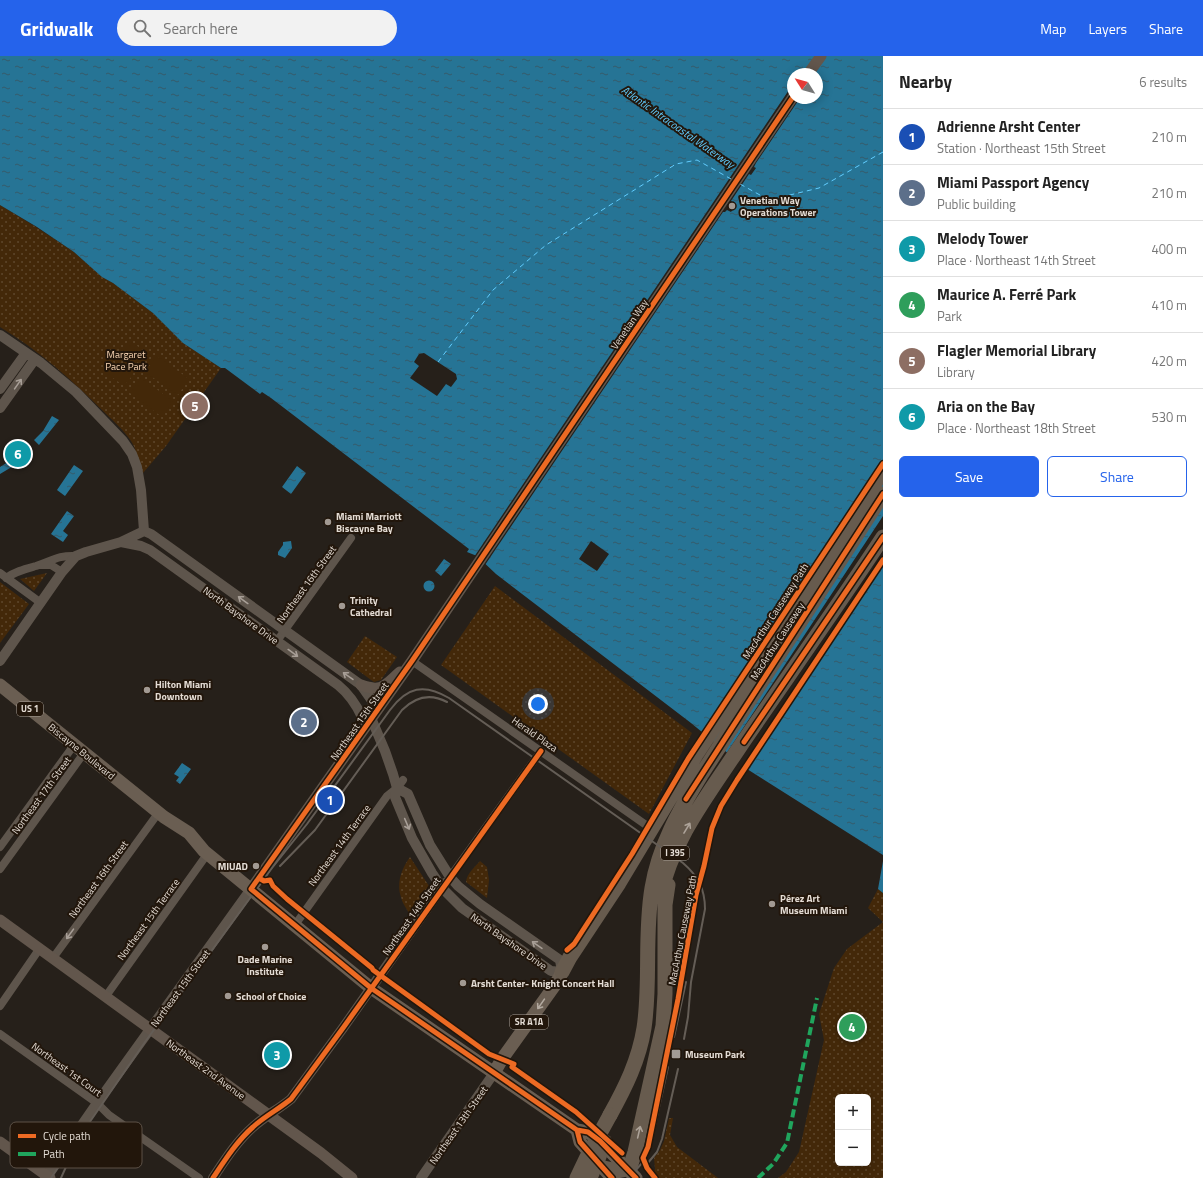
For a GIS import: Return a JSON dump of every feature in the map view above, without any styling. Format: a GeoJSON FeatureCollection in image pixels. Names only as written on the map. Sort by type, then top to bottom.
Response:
{"type":"FeatureCollection","features":[{"type":"Feature","properties":{"kind":"highway"},"geometry":{"type":"LineString","coordinates":[[562,972],[570,957],[619,883],[697,753],[883,471]]}},
{"type":"Feature","properties":{"kind":"highway","name":"MacArthur Causeway"},"geometry":{"type":"LineString","coordinates":[[613,1118],[632,1071],[642,1035],[646,999],[648,916],[654,876],[664,844],[686,799],[883,494]]}},
{"type":"Feature","properties":{"kind":"highway","name":"I 395"},"geometry":{"type":"LineString","coordinates":[[577,1178],[587,1157],[639,1080],[651,1042],[655,1007],[658,912],[662,887],[685,831],[883,537]]}},
{"type":"Feature","properties":{"kind":"highway"},"geometry":{"type":"LineString","coordinates":[[608,1173],[617,1171],[634,1175],[631,1164],[663,1026],[665,1006],[665,905],[670,876],[670,865]]}},
{"type":"Feature","properties":{"kind":"highway","name":"I 395"},"geometry":{"type":"LineString","coordinates":[[590,1178],[605,1143],[613,1118]]}},
{"type":"Feature","properties":{"kind":"main road"},"geometry":{"type":"LineString","coordinates":[[812,68],[820,56]]}},
{"type":"Feature","properties":{"kind":"main road","name":"Venetian Way"},"geometry":{"type":"LineString","coordinates":[[479,562],[788,104]]}},
{"type":"Feature","properties":{"kind":"main road","name":"Northeast 15th Street"},"geometry":{"type":"LineString","coordinates":[[252,889],[360,736],[479,562]]}},
{"type":"Feature","properties":{"kind":"main road"},"geometry":{"type":"LineString","coordinates":[[361,685],[370,688],[379,688],[384,686],[412,661]]}},
{"type":"Feature","properties":{"kind":"main road","name":"Biscayne Boulevard"},"geometry":{"type":"LineString","coordinates":[[0,684],[161,814],[189,833],[205,850],[371,988],[577,1130],[588,1132],[600,1141],[634,1175]]}},
{"type":"Feature","properties":{"kind":"main road","name":"Northeast 2nd Avenue"},"geometry":{"type":"LineString","coordinates":[[0,920],[268,1114],[352,1178]]}},
{"type":"Feature","properties":{"kind":"main road","name":"Northeast 13th Street"},"geometry":{"type":"LineString","coordinates":[[494,1073],[555,985],[562,972]]}},
{"type":"Feature","properties":{"kind":"main road"},"geometry":{"type":"LineString","coordinates":[[577,1130],[580,1142],[608,1173]]}},
{"type":"Feature","properties":{"kind":"main road"},"geometry":{"type":"LineString","coordinates":[[0,1142],[10,1149]]}},
{"type":"Feature","properties":{"kind":"main road"},"geometry":{"type":"LineString","coordinates":[[35,1168],[47,1177]]}},
{"type":"Feature","properties":{"kind":"street"},"geometry":{"type":"LineString","coordinates":[[0,335],[26,352],[76,392],[120,438],[132,454],[137,467],[141,490],[144,531],[121,542],[76,556],[64,556],[49,560],[3,576]]}},
{"type":"Feature","properties":{"kind":"street"},"geometry":{"type":"LineString","coordinates":[[0,389],[26,352]]}},
{"type":"Feature","properties":{"kind":"street"},"geometry":{"type":"LineString","coordinates":[[0,408],[35,359]]}},
{"type":"Feature","properties":{"kind":"street","name":"North Bayshore Drive"},"geometry":{"type":"LineString","coordinates":[[144,531],[151,534],[361,685],[373,702],[371,718],[400,784],[408,794],[430,845],[450,877],[471,897],[560,960],[562,972],[551,971],[462,908],[442,888],[412,838],[395,797],[400,784]]}},
{"type":"Feature","properties":{"kind":"street","name":"Northeast 16th Street"},"geometry":{"type":"LineString","coordinates":[[277,641],[351,538]]}},
{"type":"Feature","properties":{"kind":"street","name":"North Bayshore Drive"},"geometry":{"type":"LineString","coordinates":[[121,542],[141,546],[150,550],[347,693],[362,717],[371,718]]}},
{"type":"Feature","properties":{"kind":"street"},"geometry":{"type":"LineString","coordinates":[[150,550],[158,551],[169,547]]}},
{"type":"Feature","properties":{"kind":"street"},"geometry":{"type":"LineString","coordinates":[[179,554],[179,567],[187,577],[198,578],[212,587],[217,588],[224,586]]}},
{"type":"Feature","properties":{"kind":"street"},"geometry":{"type":"LineString","coordinates":[[0,661],[62,572],[76,556]]}},
{"type":"Feature","properties":{"kind":"street"},"geometry":{"type":"LineString","coordinates":[[38,565],[51,566],[62,572]]}},
{"type":"Feature","properties":{"kind":"street"},"geometry":{"type":"LineString","coordinates":[[3,576],[41,603]]}},
{"type":"Feature","properties":{"kind":"street","name":"Herald Plaza"},"geometry":{"type":"LineString","coordinates":[[412,661],[646,824]]}},
{"type":"Feature","properties":{"kind":"street","name":"Northeast 17th Street"},"geometry":{"type":"LineString","coordinates":[[0,846],[74,745]]}},
{"type":"Feature","properties":{"kind":"street","name":"Northeast 14th Street"},"geometry":{"type":"LineString","coordinates":[[213,1178],[244,1135],[268,1114],[282,1106],[290,1099],[541,751]]}},
{"type":"Feature","properties":{"kind":"street","name":"Northeast 17th Street"},"geometry":{"type":"LineString","coordinates":[[0,869],[84,753]]}},
{"type":"Feature","properties":{"kind":"street","name":"Northeast 14th Terrace"},"geometry":{"type":"LineString","coordinates":[[295,925],[387,796],[400,784]]}},
{"type":"Feature","properties":{"kind":"street","name":"Northeast 16th Street"},"geometry":{"type":"LineString","coordinates":[[53,958],[161,814]]}},
{"type":"Feature","properties":{"kind":"street","name":"Northeast 15th Terrace"},"geometry":{"type":"LineString","coordinates":[[106,996],[205,850]]}},
{"type":"Feature","properties":{"kind":"street","name":"Northeast 15th Street"},"geometry":{"type":"LineString","coordinates":[[84,1122],[150,1028],[252,889]]}},
{"type":"Feature","properties":{"kind":"street"},"geometry":{"type":"LineString","coordinates":[[503,937],[511,926]]}},
{"type":"Feature","properties":{"kind":"street"},"geometry":{"type":"LineString","coordinates":[[0,1006],[40,948]]}},
{"type":"Feature","properties":{"kind":"street","name":"Northeast 1st Court"},"geometry":{"type":"LineString","coordinates":[[0,1034],[97,1102],[109,1115],[119,1122]]}},
{"type":"Feature","properties":{"kind":"street","name":"Northeast 13th Street"},"geometry":{"type":"LineString","coordinates":[[421,1178],[494,1073]]}},
{"type":"Feature","properties":{"kind":"street","name":"Northeast 1st Court"},"geometry":{"type":"LineString","coordinates":[[142,1138],[200,1178]]}},
{"type":"Feature","properties":{"kind":"street","name":"Northeast 15th Street"},"geometry":{"type":"LineString","coordinates":[[47,1177],[53,1168]]}},
{"type":"Feature","properties":{"kind":"green space","name":"Margaret Pace Park"},"geometry":{"type":"Polygon","coordinates":[[[0,205],[74,252],[102,277],[113,283],[153,313],[183,343],[221,368],[166,446],[143,473],[133,445],[118,425],[54,366],[28,345],[0,327],[0,205]]]}},
{"type":"Feature","properties":{"kind":"green space"},"geometry":{"type":"Polygon","coordinates":[[[129,340],[148,354],[140,364],[121,350],[129,340]]]}},
{"type":"Feature","properties":{"kind":"green space"},"geometry":{"type":"Polygon","coordinates":[[[157,356],[189,379],[178,395],[145,372],[157,356]]]}},
{"type":"Feature","properties":{"kind":"green space"},"geometry":{"type":"Polygon","coordinates":[[[113,362],[132,376],[124,386],[105,372],[113,362]]]}},
{"type":"Feature","properties":{"kind":"green space"},"geometry":{"type":"Polygon","coordinates":[[[141,378],[173,401],[162,417],[130,393],[141,378]]]}},
{"type":"Feature","properties":{"kind":"green space"},"geometry":{"type":"Polygon","coordinates":[[[47,573],[34,591],[20,579],[47,573]]]}},
{"type":"Feature","properties":{"kind":"green space"},"geometry":{"type":"Polygon","coordinates":[[[0,582],[29,604],[0,643],[0,582]]]}},
{"type":"Feature","properties":{"kind":"green space"},"geometry":{"type":"Polygon","coordinates":[[[495,586],[692,733],[649,814],[441,665],[495,586]]]}},
{"type":"Feature","properties":{"kind":"green space"},"geometry":{"type":"Polygon","coordinates":[[[365,636],[397,657],[381,680],[374,682],[347,662],[365,636]]]}},
{"type":"Feature","properties":{"kind":"green space"},"geometry":{"type":"Polygon","coordinates":[[[410,857],[429,886],[410,915],[403,904],[399,886],[402,871],[410,857]]]}},
{"type":"Feature","properties":{"kind":"green space"},"geometry":{"type":"Polygon","coordinates":[[[480,861],[487,867],[489,880],[487,898],[466,882],[470,873],[480,861]]]}},
{"type":"Feature","properties":{"kind":"green space"},"geometry":{"type":"Polygon","coordinates":[[[878,889],[883,893],[883,922],[868,908],[878,889]]]}},
{"type":"Feature","properties":{"kind":"green space"},"geometry":{"type":"Polygon","coordinates":[[[883,922],[883,1178],[778,1178],[786,1172],[799,1152],[824,1040],[819,1014],[834,968],[847,949],[883,922]]]}},
{"type":"Feature","properties":{"kind":"green space"},"geometry":{"type":"Polygon","coordinates":[[[669,1118],[673,1118],[670,1135],[677,1147],[718,1178],[655,1178],[653,1176],[655,1169],[654,1158],[664,1141],[669,1118]]]}},
{"type":"Feature","properties":{"kind":"water","name":"Atlantic Intracoastal Waterway"},"geometry":{"type":"Polygon","coordinates":[[[0,56],[883,56],[883,855],[747,769],[691,723],[496,574],[477,556],[467,552],[469,549],[271,398],[262,392],[260,394],[225,368],[221,368],[183,343],[153,313],[113,283],[102,277],[74,252],[37,227],[0,205],[0,56]]]}},
{"type":"Feature","properties":{"kind":"water"},"geometry":{"type":"Polygon","coordinates":[[[52,416],[59,420],[39,445],[34,440],[43,431],[52,416]]]}},
{"type":"Feature","properties":{"kind":"water"},"geometry":{"type":"Polygon","coordinates":[[[11,460],[15,465],[0,474],[0,467],[11,460]]]}},
{"type":"Feature","properties":{"kind":"water"},"geometry":{"type":"Polygon","coordinates":[[[74,465],[83,471],[65,496],[57,490],[74,465]]]}},
{"type":"Feature","properties":{"kind":"water"},"geometry":{"type":"Polygon","coordinates":[[[297,466],[306,473],[291,494],[282,487],[297,466]]]}},
{"type":"Feature","properties":{"kind":"water"},"geometry":{"type":"Polygon","coordinates":[[[67,511],[74,516],[63,531],[68,535],[63,542],[51,534],[67,511]]]}},
{"type":"Feature","properties":{"kind":"water"},"geometry":{"type":"Polygon","coordinates":[[[291,541],[292,548],[285,558],[278,555],[283,542],[291,541]]]}},
{"type":"Feature","properties":{"kind":"water"},"geometry":{"type":"Polygon","coordinates":[[[444,559],[451,564],[441,576],[435,571],[444,559]]]}},
{"type":"Feature","properties":{"kind":"water"},"geometry":{"type":"Polygon","coordinates":[[[429,580],[433,582],[435,586],[433,590],[429,592],[425,590],[423,586],[425,582],[429,580]]]}},
{"type":"Feature","properties":{"kind":"water"},"geometry":{"type":"Polygon","coordinates":[[[182,763],[191,769],[180,784],[176,781],[179,777],[174,774],[182,763]]]}},
{"type":"Feature","properties":{"kind":"water"},"geometry":{"type":"Polygon","coordinates":[[[883,861],[883,893],[878,889],[883,861]]]}},
{"type":"Feature","properties":{"kind":"pier"},"geometry":{"type":"Polygon","coordinates":[[[787,93],[787,104],[796,104],[756,163],[754,167],[756,168],[751,175],[749,174],[731,201],[736,205],[731,212],[727,210],[723,212],[485,565],[474,557],[787,93]]]}},
{"type":"Feature","properties":{"kind":"pier"},"geometry":{"type":"Polygon","coordinates":[[[424,353],[456,374],[457,379],[451,387],[446,384],[437,396],[410,378],[419,366],[414,362],[419,354],[424,353]]]}},
{"type":"Feature","properties":{"kind":"pier"},"geometry":{"type":"Polygon","coordinates":[[[883,516],[883,562],[745,771],[726,754],[883,516]]]}},
{"type":"Feature","properties":{"kind":"pier"},"geometry":{"type":"Polygon","coordinates":[[[591,541],[609,554],[597,571],[579,559],[591,541]]]}},
{"type":"Feature","properties":{"kind":"ferry route"},"geometry":{"type":"LineString","coordinates":[[740,184],[769,200],[819,188],[883,152]]}},
{"type":"Feature","properties":{"kind":"ferry route"},"geometry":{"type":"LineString","coordinates":[[438,362],[493,290],[546,245],[676,164],[697,160],[731,179]]}},
{"type":"Feature","properties":{"kind":"railway"},"geometry":{"type":"LineString","coordinates":[[90,1122],[145,1042],[396,702],[403,696],[416,690],[432,690],[449,698],[683,863],[697,878],[704,895],[705,909],[691,982],[688,1017],[684,1039]]}},
{"type":"Feature","properties":{"kind":"railway"},"geometry":{"type":"LineString","coordinates":[[280,866],[315,830],[402,710],[417,699],[429,697],[441,699],[447,702]]}},
{"type":"Feature","properties":{"kind":"railway"},"geometry":{"type":"LineString","coordinates":[[674,1037],[686,982]]}},
{"type":"Feature","properties":{"kind":"railway"},"geometry":{"type":"LineString","coordinates":[[629,1178],[642,1163],[650,1148],[668,1067]]}},
{"type":"Feature","properties":{"kind":"railway"},"geometry":{"type":"LineString","coordinates":[[647,1164],[657,1152],[662,1139],[678,1069]]}},
{"type":"Feature","properties":{"kind":"railway"},"geometry":{"type":"LineString","coordinates":[[51,1178],[58,1168]]}},
{"type":"Feature","properties":{"kind":"railway"},"geometry":{"type":"LineString","coordinates":[[61,1178],[66,1168]]}},
{"type":"Feature","properties":{"kind":"marked path"},"geometry":{"type":"LineString","coordinates":[[758,1178],[773,1164],[787,1143],[817,998]]}},
{"type":"Feature","properties":{"kind":"cycle path"},"geometry":{"type":"LineString","coordinates":[[636,1178],[600,1141],[588,1132],[577,1130],[371,988],[251,889],[412,661],[788,104]]}},
{"type":"Feature","properties":{"kind":"cycle path","name":"MacArthur Causeway Path"},"geometry":{"type":"LineString","coordinates":[[567,950],[574,944],[632,854],[688,759],[883,464]]}},
{"type":"Feature","properties":{"kind":"cycle path"},"geometry":{"type":"LineString","coordinates":[[686,799],[883,494]]}},
{"type":"Feature","properties":{"kind":"cycle path"},"geometry":{"type":"LineString","coordinates":[[744,742],[883,537]]}},
{"type":"Feature","properties":{"kind":"cycle path","name":"MacArthur Causeway Path"},"geometry":{"type":"LineString","coordinates":[[655,1178],[647,1168],[643,1158],[648,1147],[678,999],[696,895],[712,828],[721,806],[737,780],[883,560]]}},
{"type":"Feature","properties":{"kind":"cycle path"},"geometry":{"type":"LineString","coordinates":[[213,1178],[247,1132],[262,1119],[291,1099],[541,751]]}},
{"type":"Feature","properties":{"kind":"cycle path"},"geometry":{"type":"LineString","coordinates":[[259,878],[264,881],[270,880],[273,886],[287,899],[373,970],[489,1054],[514,1064],[512,1067],[576,1112],[622,1153]]}},
{"type":"Feature","properties":{"kind":"cycle path"},"geometry":{"type":"LineString","coordinates":[[577,1130],[580,1142],[612,1178]]}},
{"type":"Feature","properties":{"kind":"place","name":"Venetian Way Operations Tower"},"geometry":{"type":"Point","coordinates":[732,206]}},
{"type":"Feature","properties":{"kind":"place","name":"Flagler Memorial Library"},"geometry":{"type":"Point","coordinates":[195,406]}},
{"type":"Feature","properties":{"kind":"place","name":"Aria on the Bay"},"geometry":{"type":"Point","coordinates":[18,454]}},
{"type":"Feature","properties":{"kind":"place","name":"Miami Marriott Biscayne Bay"},"geometry":{"type":"Point","coordinates":[328,522]}},
{"type":"Feature","properties":{"kind":"place","name":"Trinity Cathedral"},"geometry":{"type":"Point","coordinates":[342,606]}},
{"type":"Feature","properties":{"kind":"place","name":"Hilton Miami Downtown"},"geometry":{"type":"Point","coordinates":[147,690]}},
{"type":"Feature","properties":{"kind":"place","name":"Miami Passport Agency"},"geometry":{"type":"Point","coordinates":[304,722]}},
{"type":"Feature","properties":{"kind":"place","name":"Adrienne Arsht Center"},"geometry":{"type":"Point","coordinates":[330,800]}},
{"type":"Feature","properties":{"kind":"place","name":"MIUAD"},"geometry":{"type":"Point","coordinates":[256,866]}},
{"type":"Feature","properties":{"kind":"place","name":"Pérez Art Museum Miami"},"geometry":{"type":"Point","coordinates":[772,904]}},
{"type":"Feature","properties":{"kind":"place","name":"Dade Marine Institute"},"geometry":{"type":"Point","coordinates":[265,947]}},
{"type":"Feature","properties":{"kind":"place","name":"Arsht Center- Knight Concert Hall"},"geometry":{"type":"Point","coordinates":[463,983]}},
{"type":"Feature","properties":{"kind":"place","name":"School of Choice"},"geometry":{"type":"Point","coordinates":[228,996]}},
{"type":"Feature","properties":{"kind":"place","name":"Maurice A. Ferré Park"},"geometry":{"type":"Point","coordinates":[852,1027]}},
{"type":"Feature","properties":{"kind":"place","name":"Museum Park"},"geometry":{"type":"Point","coordinates":[676,1054]}},
{"type":"Feature","properties":{"kind":"place","name":"Melody Tower"},"geometry":{"type":"Point","coordinates":[277,1055]}}]}
